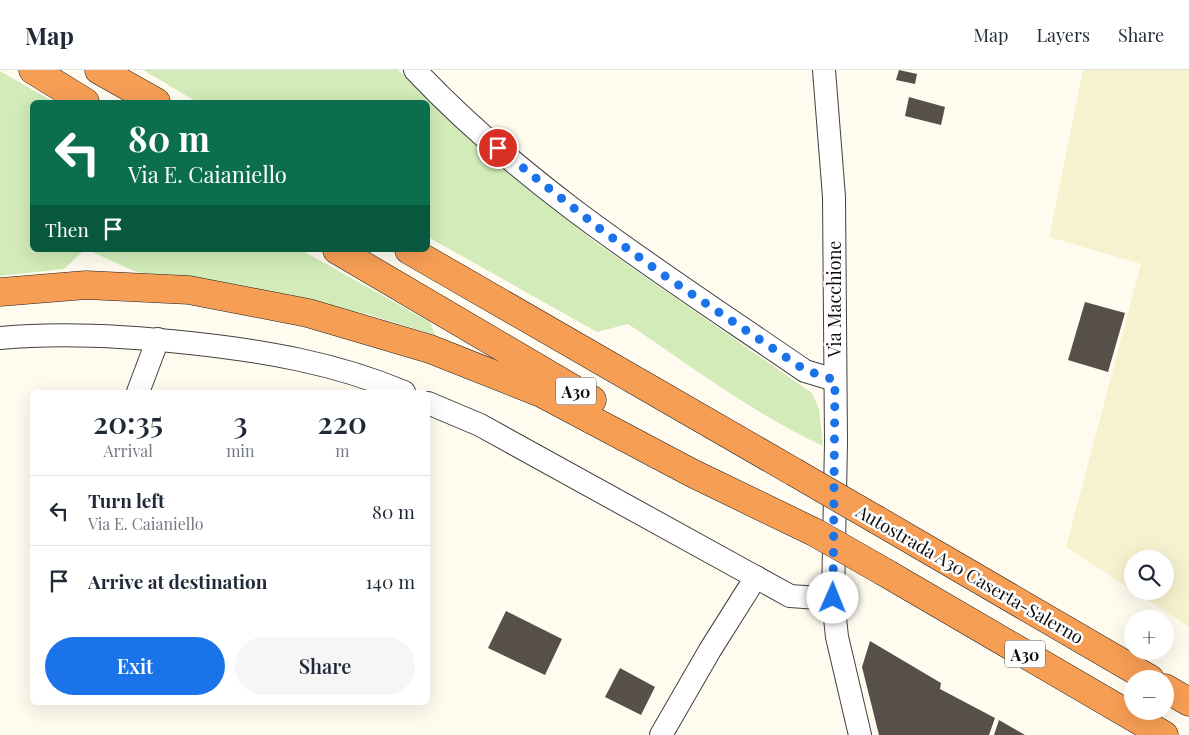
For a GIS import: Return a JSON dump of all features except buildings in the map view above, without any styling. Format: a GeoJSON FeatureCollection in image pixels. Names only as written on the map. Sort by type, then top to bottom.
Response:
{"type":"FeatureCollection","features":[{"type":"Feature","properties":{"kind":"highway"},"geometry":{"type":"LineString","coordinates":[[33,70],[82,100]]}},
{"type":"Feature","properties":{"kind":"highway"},"geometry":{"type":"LineString","coordinates":[[100,70],[152,100]]}},
{"type":"Feature","properties":{"kind":"highway","name":"A30"},"geometry":{"type":"LineString","coordinates":[[340,252],[816,533],[1164,735]]}},
{"type":"Feature","properties":{"kind":"highway","name":"Autostrada A30 Caserta-Salerno"},"geometry":{"type":"LineString","coordinates":[[412,252],[1135,670]]}},
{"type":"Feature","properties":{"kind":"highway"},"geometry":{"type":"LineString","coordinates":[[0,292],[86,285],[189,290],[308,312],[430,349],[541,393],[692,473],[816,533]]}},
{"type":"Feature","properties":{"kind":"highway"},"geometry":{"type":"LineString","coordinates":[[1174,693],[1189,702]]}},
{"type":"Feature","properties":{"kind":"street"},"geometry":{"type":"LineString","coordinates":[[416,70],[445,101],[524,171],[599,228],[805,370],[835,380]]}},
{"type":"Feature","properties":{"kind":"street","name":"Via Macchione"},"geometry":{"type":"LineString","coordinates":[[824,70],[834,197],[833,598],[837,637],[860,735]]}},
{"type":"Feature","properties":{"kind":"street"},"geometry":{"type":"LineString","coordinates":[[0,338],[128,336],[261,350],[369,378],[399,390]]}},
{"type":"Feature","properties":{"kind":"street"},"geometry":{"type":"LineString","coordinates":[[139,390],[158,339]]}},
{"type":"Feature","properties":{"kind":"street"},"geometry":{"type":"LineString","coordinates":[[430,404],[480,425],[790,596],[833,598]]}},
{"type":"Feature","properties":{"kind":"street"},"geometry":{"type":"LineString","coordinates":[[661,735],[710,650],[756,577]]}},
{"type":"Feature","properties":{"kind":"shaded area"},"geometry":{"type":"Polygon","coordinates":[[[1083,70],[1189,70],[1189,627],[1174,617],[1174,610],[1163,610],[1148,600],[1174,600],[1174,550],[1124,550],[1124,585],[1066,547],[1141,264],[1049,237],[1083,70]]]}},
{"type":"Feature","properties":{"kind":"green space"},"geometry":{"type":"Polygon","coordinates":[[[143,70],[398,70],[430,100],[194,100],[143,70]]]}},
{"type":"Feature","properties":{"kind":"green space"},"geometry":{"type":"Polygon","coordinates":[[[0,71],[51,100],[30,100],[30,252],[82,252],[64,269],[0,276],[0,71]]]}},
{"type":"Feature","properties":{"kind":"green space"},"geometry":{"type":"Polygon","coordinates":[[[430,100],[481,149],[595,242],[812,393],[819,409],[823,446],[748,404],[628,324],[597,332],[430,238],[430,100]]]}},
{"type":"Feature","properties":{"kind":"green space"},"geometry":{"type":"Polygon","coordinates":[[[92,252],[305,252],[430,322],[435,335],[367,314],[199,280],[136,272],[92,252]]]}},
{"type":"Feature","properties":{"kind":"route"},"geometry":{"type":"LineString","coordinates":[[498,148],[524,171],[665,276],[805,370],[835,380],[836,442],[833,598]]}}]}
